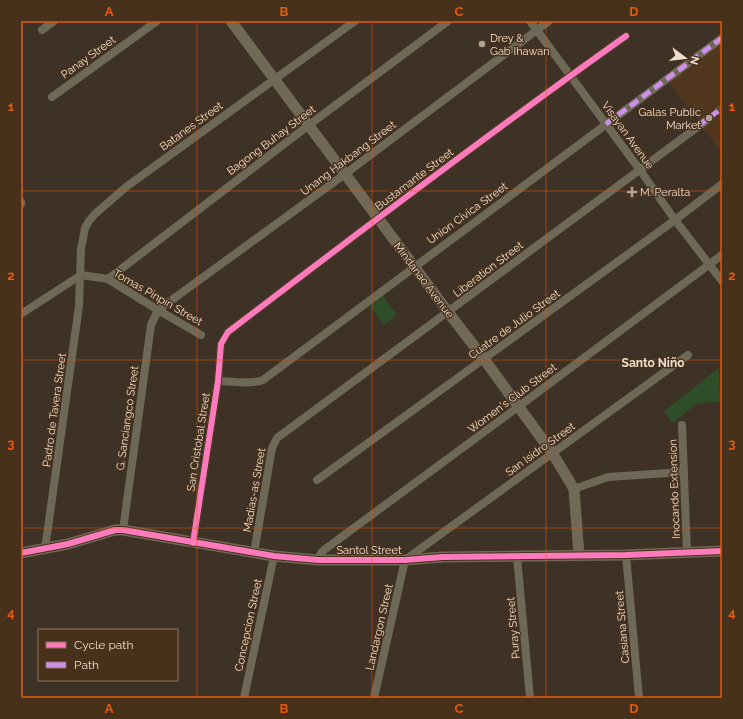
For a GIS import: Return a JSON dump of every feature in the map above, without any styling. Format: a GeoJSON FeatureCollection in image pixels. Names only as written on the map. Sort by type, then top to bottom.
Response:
{"type":"FeatureCollection","features":[{"type":"Feature","properties":{"kind":"street"},"geometry":{"type":"LineString","coordinates":[[42,30],[54,21]]}},
{"type":"Feature","properties":{"kind":"street","name":"Panay Street"},"geometry":{"type":"LineString","coordinates":[[52,97],[156,21]]}},
{"type":"Feature","properties":{"kind":"street","name":"Mindanao Avenue"},"geometry":{"type":"LineString","coordinates":[[231,21],[484,359],[518,408],[553,454],[574,489],[579,555]]}},
{"type":"Feature","properties":{"kind":"street","name":"Batanes Street"},"geometry":{"type":"LineString","coordinates":[[81,275],[81,256],[85,228],[95,214],[126,187],[355,21]]}},
{"type":"Feature","properties":{"kind":"street","name":"Bagong Buhay Street"},"geometry":{"type":"LineString","coordinates":[[108,279],[448,21]]}},
{"type":"Feature","properties":{"kind":"street","name":"Visayan Avenue"},"geometry":{"type":"LineString","coordinates":[[530,21],[675,220],[722,281]]}},
{"type":"Feature","properties":{"kind":"street","name":"Unang Hakbang Street"},"geometry":{"type":"LineString","coordinates":[[158,310],[345,174],[549,21]]}},
{"type":"Feature","properties":{"kind":"street","name":"Bustamante Street"},"geometry":{"type":"LineString","coordinates":[[221,344],[228,332],[570,75],[626,36]]}},
{"type":"Feature","properties":{"kind":"street","name":"Union Civica Street"},"geometry":{"type":"LineString","coordinates":[[218,381],[257,382],[263,380],[722,38]]}},
{"type":"Feature","properties":{"kind":"street","name":"Liberation Street"},"geometry":{"type":"LineString","coordinates":[[282,434],[707,120]]}},
{"type":"Feature","properties":{"kind":"street","name":"Cuatre de Julio Street"},"geometry":{"type":"LineString","coordinates":[[317,480],[675,220],[722,184]]}},
{"type":"Feature","properties":{"kind":"street","name":"Women's Club Street"},"geometry":{"type":"LineString","coordinates":[[318,560],[320,553],[518,408],[722,255]]}},
{"type":"Feature","properties":{"kind":"street"},"geometry":{"type":"LineString","coordinates":[[21,314],[81,275]]}},
{"type":"Feature","properties":{"kind":"street","name":"Tomas Pinpin Street"},"geometry":{"type":"LineString","coordinates":[[81,275],[108,279],[201,335]]}},
{"type":"Feature","properties":{"kind":"street","name":"Padro de Tavera Street"},"geometry":{"type":"LineString","coordinates":[[45,549],[80,306],[81,275]]}},
{"type":"Feature","properties":{"kind":"street","name":"G. Sanciangco Street"},"geometry":{"type":"LineString","coordinates":[[123,530],[151,325],[158,310]]}},
{"type":"Feature","properties":{"kind":"street","name":"San Cristobal Street"},"geometry":{"type":"LineString","coordinates":[[193,543],[218,381],[221,344]]}},
{"type":"Feature","properties":{"kind":"street","name":"San Isidro Street"},"geometry":{"type":"LineString","coordinates":[[405,560],[688,355]]}},
{"type":"Feature","properties":{"kind":"street","name":"Inocando Extension"},"geometry":{"type":"LineString","coordinates":[[682,424],[688,552]]}},
{"type":"Feature","properties":{"kind":"street","name":"Madias-as Street"},"geometry":{"type":"LineString","coordinates":[[254,553],[272,448],[275,440],[282,434]]}},
{"type":"Feature","properties":{"kind":"street"},"geometry":{"type":"LineString","coordinates":[[574,489],[608,477],[684,472]]}},
{"type":"Feature","properties":{"kind":"street","name":"Santol Street"},"geometry":{"type":"LineString","coordinates":[[21,553],[45,549],[115,530],[123,530],[274,556],[318,560],[405,560],[443,557],[626,555],[722,551]]}},
{"type":"Feature","properties":{"kind":"street","name":"Casiana Street"},"geometry":{"type":"LineString","coordinates":[[626,555],[639,698]]}},
{"type":"Feature","properties":{"kind":"street","name":"Concepcion Street"},"geometry":{"type":"LineString","coordinates":[[244,698],[274,556]]}},
{"type":"Feature","properties":{"kind":"street","name":"Puray Street"},"geometry":{"type":"LineString","coordinates":[[517,557],[530,698]]}},
{"type":"Feature","properties":{"kind":"street","name":"Landargon Street"},"geometry":{"type":"LineString","coordinates":[[374,698],[405,560]]}},
{"type":"Feature","properties":{"kind":"shaded area","name":"Galas Public Market"},"geometry":{"type":"Polygon","coordinates":[[[722,42],[722,153],[669,82],[722,42]]]}},
{"type":"Feature","properties":{"kind":"green space"},"geometry":{"type":"Polygon","coordinates":[[[383,296],[397,315],[384,325],[370,306],[383,296]]]}},
{"type":"Feature","properties":{"kind":"green space"},"geometry":{"type":"Polygon","coordinates":[[[719,368],[720,401],[696,404],[672,423],[664,411],[719,368]]]}},
{"type":"Feature","properties":{"kind":"tunnel"},"geometry":{"type":"LineString","coordinates":[[707,120],[722,108]]}},
{"type":"Feature","properties":{"kind":"marked path"},"geometry":{"type":"LineString","coordinates":[[606,124],[722,38]]}},
{"type":"Feature","properties":{"kind":"marked path"},"geometry":{"type":"LineString","coordinates":[[698,126],[722,108]]}},
{"type":"Feature","properties":{"kind":"cycle path"},"geometry":{"type":"LineString","coordinates":[[193,543],[218,381],[221,344],[228,332],[426,182],[626,36]]}},
{"type":"Feature","properties":{"kind":"cycle path"},"geometry":{"type":"LineString","coordinates":[[21,553],[68,544],[115,530],[123,530],[274,556],[318,560],[405,560],[443,557],[626,555],[722,551]]}},
{"type":"Feature","properties":{"kind":"place","name":"Drey & Gab Ihawan"},"geometry":{"type":"Point","coordinates":[482,44]}},
{"type":"Feature","properties":{"kind":"place","name":"Galas Public Market"},"geometry":{"type":"Point","coordinates":[709,118]}},
{"type":"Feature","properties":{"kind":"place","name":"M. Peralta"},"geometry":{"type":"Point","coordinates":[632,192]}},
{"type":"Feature","properties":{"kind":"district","name":"Santo Niño"},"geometry":{"type":"Point","coordinates":[653,363]}}]}
